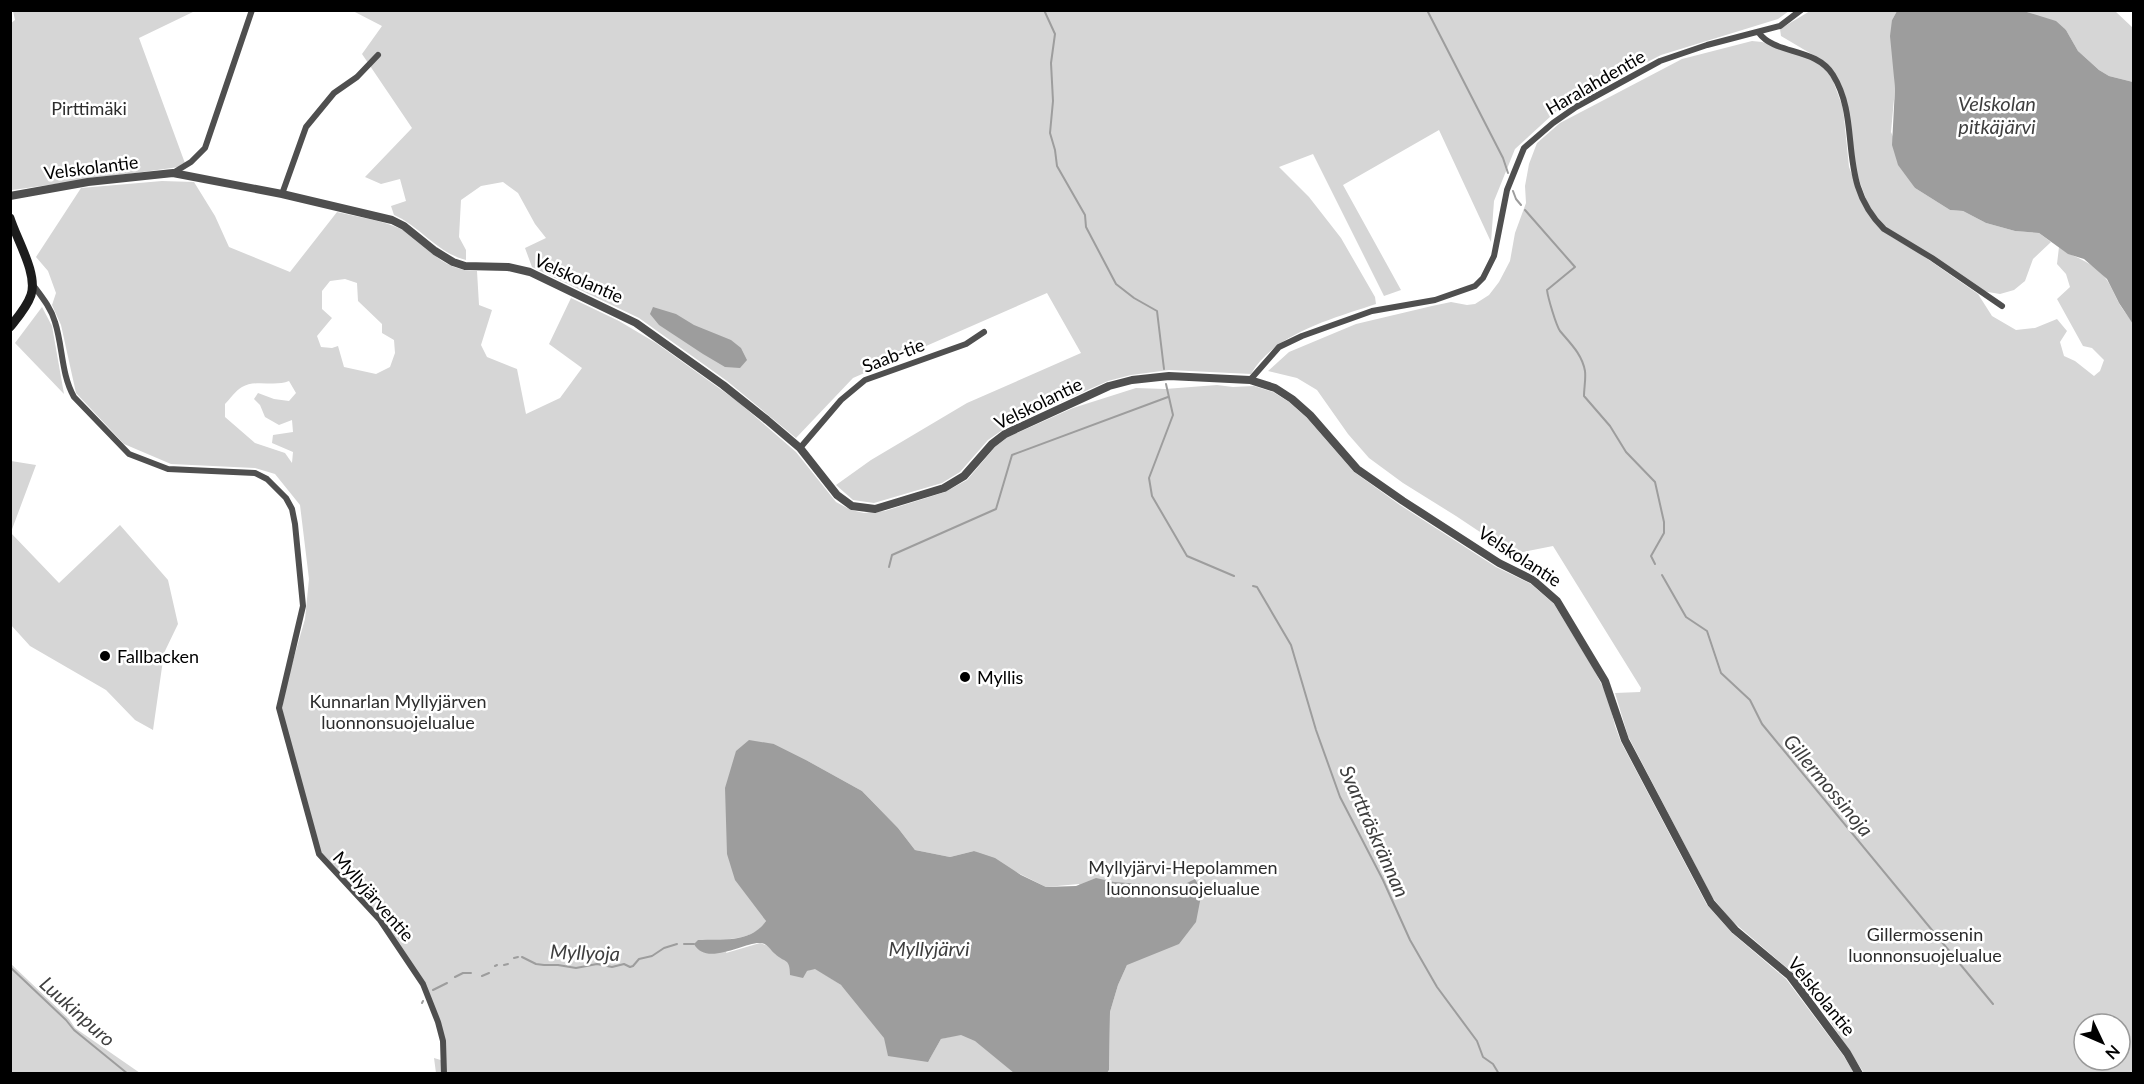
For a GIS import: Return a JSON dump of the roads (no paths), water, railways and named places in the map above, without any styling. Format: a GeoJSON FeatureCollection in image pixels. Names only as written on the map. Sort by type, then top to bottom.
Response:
{"type":"FeatureCollection","features":[{"type":"Feature","properties":{"kind":"main road"},"geometry":{"type":"LineString","coordinates":[[10,218],[30,267],[33,285],[28,303],[10,327]]}},
{"type":"Feature","properties":{"kind":"street"},"geometry":{"type":"LineString","coordinates":[[173,173],[191,162],[205,148],[252,10]]}},
{"type":"Feature","properties":{"kind":"street","name":"Haralahdentie"},"geometry":{"type":"LineString","coordinates":[[1250,380],[1279,347],[1302,336],[1371,311],[1435,300],[1475,286],[1483,278],[1494,256],[1507,190],[1524,148],[1545,129],[1576,107],[1660,61],[1707,45],[1780,27],[1801,10]]}},
{"type":"Feature","properties":{"kind":"street"},"geometry":{"type":"LineString","coordinates":[[1758,33],[1764,40],[1811,56],[1824,64],[1834,76],[1846,107],[1854,175],[1867,208],[1878,223],[2002,306]]}},
{"type":"Feature","properties":{"kind":"street"},"geometry":{"type":"LineString","coordinates":[[282,194],[306,127],[334,93],[357,77],[378,56]]}},
{"type":"Feature","properties":{"kind":"street","name":"Velskolantie"},"geometry":{"type":"LineString","coordinates":[[10,196],[88,182],[173,173],[282,194],[392,220],[404,225],[435,251],[453,262],[465,266],[508,267],[530,272],[636,323],[723,385],[800,448],[837,495],[852,506],[875,508],[891,505],[955,483],[972,469],[992,444],[1005,434],[1109,386],[1132,380],[1169,376],[1250,380],[1268,385],[1292,399],[1310,414],[1357,469],[1499,563],[1538,584],[1557,601],[1605,681],[1625,740],[1711,903],[1735,930],[1790,976],[1847,1053],[1859,1074]]}},
{"type":"Feature","properties":{"kind":"street","name":"Myllyjärventie"},"geometry":{"type":"LineString","coordinates":[[33,285],[46,302],[56,324],[69,387],[74,397],[129,454],[168,469],[255,473],[267,479],[286,498],[292,509],[303,606],[279,708],[288,742],[319,854],[380,920],[423,984],[443,1041],[444,1074]]}},
{"type":"Feature","properties":{"kind":"street","name":"Saab-tie"},"geometry":{"type":"LineString","coordinates":[[800,448],[841,400],[865,380],[966,344],[984,332]]}},
{"type":"Feature","properties":{"kind":"water","name":"Velskolan pitkäjärvi"},"geometry":{"type":"Polygon","coordinates":[[[2008,10],[2027,12],[2056,21],[2066,30],[2078,51],[2099,70],[2109,76],[2133,82],[2133,324],[2107,279],[2084,259],[2068,254],[2039,233],[2015,231],[1986,223],[1963,211],[1950,210],[1915,188],[1898,165],[1892,145],[1895,88],[1890,36],[1892,20],[1897,11],[2008,10]]]}},
{"type":"Feature","properties":{"kind":"water"},"geometry":{"type":"Polygon","coordinates":[[[653,307],[676,314],[694,325],[731,340],[741,348],[747,360],[740,368],[725,367],[659,325],[650,314],[653,307]]]}},
{"type":"Feature","properties":{"kind":"water","name":"Myllyjärvi"},"geometry":{"type":"Polygon","coordinates":[[[749,740],[774,744],[862,791],[898,828],[915,850],[950,857],[974,851],[995,858],[1021,875],[1046,887],[1076,886],[1096,878],[1163,888],[1179,887],[1195,879],[1202,891],[1196,922],[1179,944],[1127,965],[1110,1012],[1109,1070],[1107,1073],[1014,1073],[975,1041],[961,1035],[941,1039],[928,1062],[888,1056],[884,1038],[841,985],[815,969],[807,971],[803,978],[790,975],[788,963],[763,943],[716,954],[700,951],[694,944],[698,940],[744,936],[760,928],[766,921],[735,880],[727,854],[725,788],[736,751],[749,740]]]}},
{"type":"Feature","properties":{"kind":"waterway","name":"Svartträskrännan"},"geometry":{"type":"LineString","coordinates":[[1044,10],[1055,34],[1051,63],[1053,101],[1050,133],[1057,166],[1085,215],[1086,227],[1116,284],[1157,311],[1164,369]]}},
{"type":"Feature","properties":{"kind":"waterway","name":"Gillermossinoja"},"geometry":{"type":"LineString","coordinates":[[1427,10],[1503,158],[1508,173]]}},
{"type":"Feature","properties":{"kind":"waterway","name":"Gillermossinoja"},"geometry":{"type":"LineString","coordinates":[[1513,191],[1521,205]]}},
{"type":"Feature","properties":{"kind":"waterway","name":"Gillermossinoja"},"geometry":{"type":"LineString","coordinates":[[1525,210],[1575,267],[1547,290],[1558,328],[1581,359],[1585,374],[1584,396],[1610,426],[1626,452],[1655,482],[1664,522],[1664,533],[1651,556],[1655,564]]}},
{"type":"Feature","properties":{"kind":"waterway","name":"Svartträskrännan"},"geometry":{"type":"LineString","coordinates":[[1166,384],[1173,415],[1149,478],[1152,496],[1187,556],[1234,576]]}},
{"type":"Feature","properties":{"kind":"waterway"},"geometry":{"type":"LineString","coordinates":[[889,567],[892,555],[996,509],[1012,455],[1168,397]]}},
{"type":"Feature","properties":{"kind":"waterway","name":"Gillermossinoja"},"geometry":{"type":"LineString","coordinates":[[1662,575],[1686,617],[1707,631],[1721,673],[1750,700],[1762,724],[1993,1004]]}},
{"type":"Feature","properties":{"kind":"waterway","name":"Svartträskrännan"},"geometry":{"type":"LineString","coordinates":[[1253,586],[1257,587],[1291,645],[1316,730],[1340,797],[1383,880],[1410,940],[1437,987],[1477,1041],[1483,1057],[1493,1064],[1499,1074]]}},
{"type":"Feature","properties":{"kind":"waterway","name":"Myllyoja"},"geometry":{"type":"LineString","coordinates":[[522,957],[536,964],[576,968],[597,964],[612,967],[624,964],[630,967],[639,959],[652,956],[664,948],[677,944]]}},
{"type":"Feature","properties":{"kind":"waterway"},"geometry":{"type":"LineString","coordinates":[[684,944],[694,944]]}},
{"type":"Feature","properties":{"kind":"waterway","name":"Myllyoja"},"geometry":{"type":"LineString","coordinates":[[514,958],[518,957]]}},
{"type":"Feature","properties":{"kind":"waterway","name":"Myllyoja"},"geometry":{"type":"LineString","coordinates":[[504,965],[508,964]]}},
{"type":"Feature","properties":{"kind":"waterway","name":"Luukinpuro"},"geometry":{"type":"LineString","coordinates":[[10,967],[74,1030],[128,1074]]}},
{"type":"Feature","properties":{"kind":"waterway","name":"Myllyoja"},"geometry":{"type":"LineString","coordinates":[[455,977],[463,973],[471,973]]}},
{"type":"Feature","properties":{"kind":"waterway","name":"Myllyoja"},"geometry":{"type":"LineString","coordinates":[[482,976],[489,973]]}},
{"type":"Feature","properties":{"kind":"waterway","name":"Myllyoja"},"geometry":{"type":"LineString","coordinates":[[433,990],[447,983]]}},
{"type":"Feature","properties":{"kind":"place","name":"Fallbacken"},"geometry":{"type":"Point","coordinates":[105,656]}},
{"type":"Feature","properties":{"kind":"place","name":"Myllis"},"geometry":{"type":"Point","coordinates":[965,677]}},
{"type":"Feature","properties":{"kind":"park label","name":"Pirttimäki"},"geometry":{"type":"Point","coordinates":[89,108]}},
{"type":"Feature","properties":{"kind":"park label","name":"Kunnarlan Myllyjärven luonnonsuojelualue"},"geometry":{"type":"Point","coordinates":[398,711]}},
{"type":"Feature","properties":{"kind":"park label","name":"Myllyjärvi-Hepolammen luonnonsuojelualue"},"geometry":{"type":"Point","coordinates":[1183,877]}},
{"type":"Feature","properties":{"kind":"park label","name":"Gillermossenin luonnonsuojelualue"},"geometry":{"type":"Point","coordinates":[1925,944]}}]}
